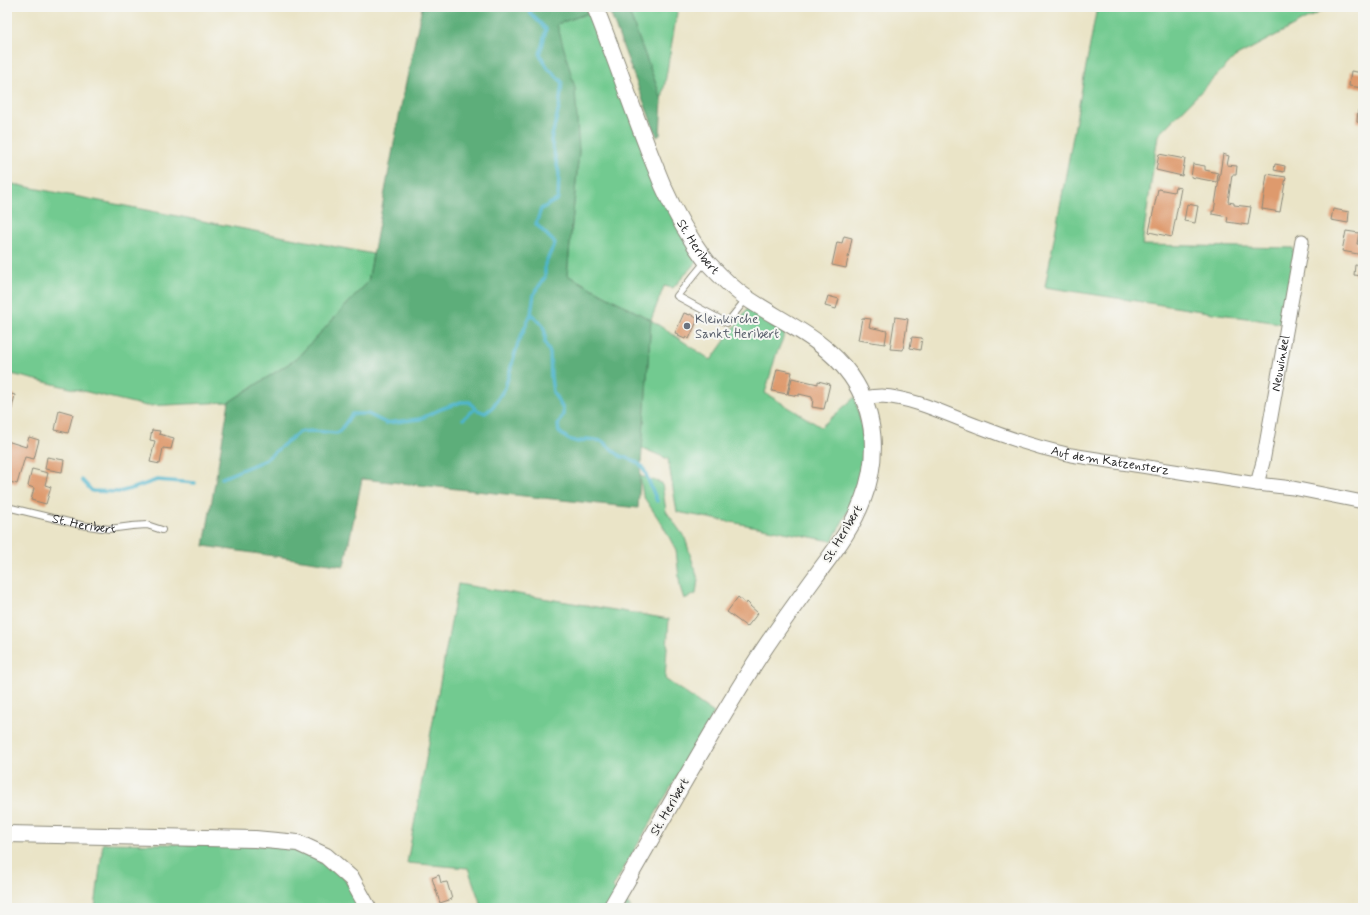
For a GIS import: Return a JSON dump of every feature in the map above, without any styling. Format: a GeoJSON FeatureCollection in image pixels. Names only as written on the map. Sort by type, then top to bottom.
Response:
{"type":"FeatureCollection","features":[{"type":"Feature","properties":{"kind":"street","name":"St. Heribert"},"geometry":{"type":"LineString","coordinates":[[595,7],[645,143],[666,193],[682,225],[706,261],[726,281],[747,298],[801,330],[838,360],[852,378],[863,398],[870,419],[874,451],[869,480],[863,500],[853,522],[837,548],[788,614],[732,700],[611,908]]}},
{"type":"Feature","properties":{"kind":"street","name":"Neuwinkel"},"geometry":{"type":"LineString","coordinates":[[1256,484],[1263,462],[1302,241]]}},
{"type":"Feature","properties":{"kind":"street","name":"Auf dem Katzensterz"},"geometry":{"type":"LineString","coordinates":[[863,398],[880,396],[899,398],[932,408],[1011,438],[1045,449],[1071,455],[1256,484],[1293,488],[1363,502]]}},
{"type":"Feature","properties":{"kind":"street"},"geometry":{"type":"LineString","coordinates":[[7,834],[255,839],[298,843],[326,856],[352,879],[368,908]]}},
{"type":"Feature","properties":{"kind":"lane"},"geometry":{"type":"LineString","coordinates":[[706,261],[677,296],[727,323],[747,298]]}},
{"type":"Feature","properties":{"kind":"lane","name":"St. Heribert"},"geometry":{"type":"LineString","coordinates":[[7,506],[81,525],[109,529],[147,525],[162,530]]}},
{"type":"Feature","properties":{"kind":"green space"},"geometry":{"type":"Polygon","coordinates":[[[422,7],[606,7],[557,24],[575,88],[579,151],[567,275],[651,320],[638,508],[362,479],[344,566],[204,546],[229,402],[296,359],[368,282],[401,106],[422,7]]]}},
{"type":"Feature","properties":{"kind":"green space"},"geometry":{"type":"Polygon","coordinates":[[[608,7],[627,7],[662,100],[660,135],[657,137],[608,7]]]}},
{"type":"Feature","properties":{"kind":"green space"},"geometry":{"type":"Polygon","coordinates":[[[627,7],[678,7],[662,100],[627,7]]]}},
{"type":"Feature","properties":{"kind":"green space"},"geometry":{"type":"Polygon","coordinates":[[[1097,7],[1329,7],[1235,57],[1158,135],[1142,245],[1293,248],[1295,263],[1285,324],[1045,287],[1097,7]]]}},
{"type":"Feature","properties":{"kind":"green space"},"geometry":{"type":"Polygon","coordinates":[[[591,12],[697,261],[673,288],[664,286],[651,320],[567,275],[579,151],[557,24],[591,12]]]}},
{"type":"Feature","properties":{"kind":"green space"},"geometry":{"type":"Polygon","coordinates":[[[7,183],[373,254],[368,282],[296,359],[229,402],[146,406],[7,373],[7,183]]]}},
{"type":"Feature","properties":{"kind":"green space"},"geometry":{"type":"Polygon","coordinates":[[[748,308],[787,329],[776,355],[765,393],[821,427],[855,397],[863,433],[864,461],[855,498],[832,541],[677,512],[668,459],[642,448],[651,320],[711,360],[748,308]]]}},
{"type":"Feature","properties":{"kind":"green space"},"geometry":{"type":"Polygon","coordinates":[[[640,476],[662,483],[666,511],[685,538],[698,579],[696,594],[684,599],[680,587],[676,550],[662,524],[643,496],[640,476]]]}},
{"type":"Feature","properties":{"kind":"green space"},"geometry":{"type":"Polygon","coordinates":[[[458,584],[669,619],[665,679],[714,713],[613,887],[631,908],[482,908],[468,868],[407,863],[458,584]]]}},
{"type":"Feature","properties":{"kind":"green space"},"geometry":{"type":"Polygon","coordinates":[[[103,843],[287,846],[320,860],[343,876],[361,908],[95,908],[103,843]]]}},
{"type":"Feature","properties":{"kind":"building"},"geometry":{"type":"Polygon","coordinates":[[[1351,71],[1363,73],[1363,88],[1349,86],[1351,71]]]}},
{"type":"Feature","properties":{"kind":"building"},"geometry":{"type":"Polygon","coordinates":[[[1358,110],[1363,111],[1363,123],[1357,122],[1358,110]]]}},
{"type":"Feature","properties":{"kind":"building"},"geometry":{"type":"Polygon","coordinates":[[[1159,154],[1185,159],[1182,176],[1156,170],[1159,154]]]}},
{"type":"Feature","properties":{"kind":"building"},"geometry":{"type":"Polygon","coordinates":[[[1223,154],[1229,156],[1227,165],[1237,166],[1236,175],[1232,175],[1228,202],[1234,203],[1234,205],[1251,207],[1248,225],[1227,222],[1228,217],[1212,214],[1212,211],[1214,211],[1223,154]]]}},
{"type":"Feature","properties":{"kind":"building"},"geometry":{"type":"Polygon","coordinates":[[[1193,164],[1205,166],[1205,170],[1218,173],[1217,182],[1191,177],[1193,164]]]}},
{"type":"Feature","properties":{"kind":"building"},"geometry":{"type":"Polygon","coordinates":[[[1275,164],[1285,166],[1284,172],[1274,170],[1275,164]]]}},
{"type":"Feature","properties":{"kind":"building"},"geometry":{"type":"Polygon","coordinates":[[[1267,174],[1286,177],[1280,212],[1262,209],[1267,174]]]}},
{"type":"Feature","properties":{"kind":"building"},"geometry":{"type":"Polygon","coordinates":[[[1175,187],[1181,188],[1172,237],[1149,232],[1158,189],[1174,192],[1175,187]]]}},
{"type":"Feature","properties":{"kind":"building"},"geometry":{"type":"Polygon","coordinates":[[[1187,204],[1198,206],[1195,223],[1184,221],[1187,204]]]}},
{"type":"Feature","properties":{"kind":"building"},"geometry":{"type":"Polygon","coordinates":[[[1333,209],[1349,212],[1348,223],[1331,220],[1333,209]]]}},
{"type":"Feature","properties":{"kind":"building"},"geometry":{"type":"Polygon","coordinates":[[[1346,231],[1359,233],[1357,244],[1363,245],[1363,255],[1342,251],[1346,231]]]}},
{"type":"Feature","properties":{"kind":"building"},"geometry":{"type":"Polygon","coordinates":[[[844,236],[852,238],[846,268],[832,265],[837,242],[842,243],[844,236]]]}},
{"type":"Feature","properties":{"kind":"building"},"geometry":{"type":"Polygon","coordinates":[[[1355,265],[1363,266],[1363,276],[1354,275],[1355,265]]]}},
{"type":"Feature","properties":{"kind":"building"},"geometry":{"type":"Polygon","coordinates":[[[828,296],[839,299],[836,309],[825,306],[828,296]]]}},
{"type":"Feature","properties":{"kind":"building","name":"Kleinkirche Sankt Heribert"},"geometry":{"type":"Polygon","coordinates":[[[684,313],[690,314],[698,319],[689,339],[678,336],[679,334],[675,333],[684,313]]]}},
{"type":"Feature","properties":{"kind":"building"},"geometry":{"type":"Polygon","coordinates":[[[895,317],[908,319],[903,350],[890,349],[895,317]]]}},
{"type":"Feature","properties":{"kind":"building"},"geometry":{"type":"Polygon","coordinates":[[[862,318],[871,319],[869,327],[887,331],[885,344],[858,340],[862,318]]]}},
{"type":"Feature","properties":{"kind":"building"},"geometry":{"type":"Polygon","coordinates":[[[912,337],[922,338],[920,350],[910,348],[912,337]]]}},
{"type":"Feature","properties":{"kind":"building"},"geometry":{"type":"Polygon","coordinates":[[[777,369],[792,372],[787,394],[772,391],[777,369]]]}},
{"type":"Feature","properties":{"kind":"building"},"geometry":{"type":"Polygon","coordinates":[[[792,378],[818,384],[818,381],[830,384],[824,409],[812,407],[812,397],[799,394],[799,396],[788,394],[792,378]]]}},
{"type":"Feature","properties":{"kind":"building"},"geometry":{"type":"Polygon","coordinates":[[[7,393],[15,395],[8,425],[7,425],[7,393]]]}},
{"type":"Feature","properties":{"kind":"building"},"geometry":{"type":"Polygon","coordinates":[[[59,410],[73,414],[68,433],[55,430],[59,410]]]}},
{"type":"Feature","properties":{"kind":"building"},"geometry":{"type":"Polygon","coordinates":[[[152,430],[160,431],[159,434],[174,438],[171,449],[163,448],[160,464],[150,462],[155,441],[150,440],[152,430]]]}},
{"type":"Feature","properties":{"kind":"building"},"geometry":{"type":"Polygon","coordinates":[[[29,437],[39,440],[34,459],[25,457],[17,484],[7,481],[7,441],[26,447],[29,437]]]}},
{"type":"Feature","properties":{"kind":"building"},"geometry":{"type":"Polygon","coordinates":[[[47,457],[64,460],[62,472],[45,469],[47,457]]]}},
{"type":"Feature","properties":{"kind":"building"},"geometry":{"type":"Polygon","coordinates":[[[32,469],[48,473],[45,485],[51,487],[46,504],[31,500],[34,488],[28,486],[32,469]]]}},
{"type":"Feature","properties":{"kind":"building"},"geometry":{"type":"Polygon","coordinates":[[[738,597],[746,604],[747,602],[758,613],[747,627],[727,612],[738,597]]]}},
{"type":"Feature","properties":{"kind":"building"},"geometry":{"type":"Polygon","coordinates":[[[439,875],[441,883],[447,882],[452,899],[440,903],[432,878],[439,875]]]}},
{"type":"Feature","properties":{"kind":"waterway"},"geometry":{"type":"LineString","coordinates":[[222,478],[265,460],[299,432],[339,432],[352,414],[368,414],[386,423],[420,419],[461,402],[470,402],[475,409],[485,413],[492,408],[505,388],[518,343],[531,314],[534,294],[545,277],[545,264],[555,243],[536,224],[541,209],[558,199],[559,173],[551,140],[559,108],[562,82],[548,68],[540,55],[546,29],[531,14],[528,7]]}},
{"type":"Feature","properties":{"kind":"waterway"},"geometry":{"type":"LineString","coordinates":[[531,314],[542,324],[545,332],[545,343],[550,353],[553,392],[563,409],[563,415],[558,425],[559,432],[568,439],[578,442],[587,439],[602,441],[620,456],[633,460],[643,467],[657,501]]}},
{"type":"Feature","properties":{"kind":"waterway"},"geometry":{"type":"LineString","coordinates":[[463,419],[475,409]]}},
{"type":"Feature","properties":{"kind":"waterway"},"geometry":{"type":"LineString","coordinates":[[82,480],[92,491],[119,492],[157,480],[195,483]]}},
{"type":"Feature","properties":{"kind":"place","name":"Kleinkirche Sankt Heribert"},"geometry":{"type":"Point","coordinates":[687,326]}}]}
